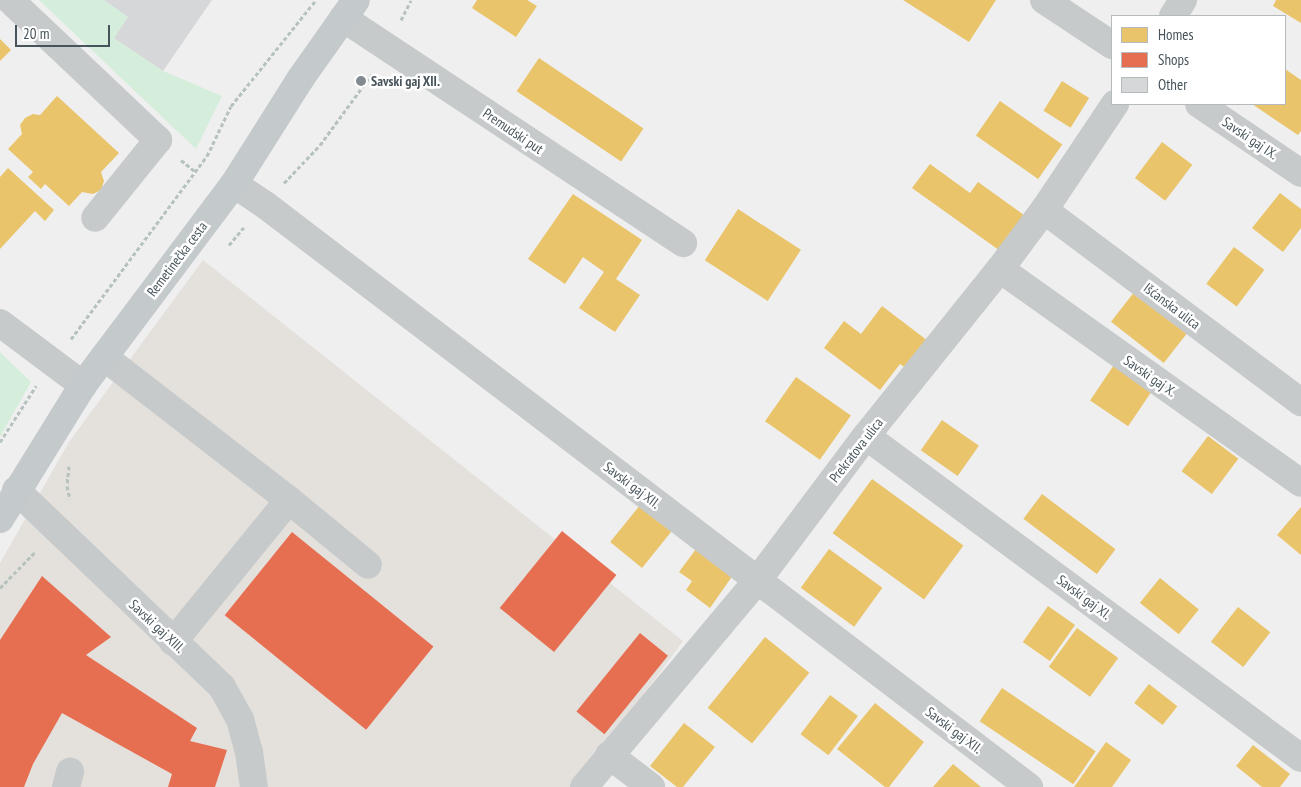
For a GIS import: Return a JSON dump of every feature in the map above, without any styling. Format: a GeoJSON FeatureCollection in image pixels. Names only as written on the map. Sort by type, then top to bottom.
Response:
{"type":"FeatureCollection","features":[{"type":"Feature","properties":{"kind":"main road","name":"Remetinečka cesta"},"geometry":{"type":"LineString","coordinates":[[0,519],[16,490],[83,384],[234,184],[301,78],[350,9]]}},
{"type":"Feature","properties":{"kind":"street"},"geometry":{"type":"LineString","coordinates":[[10,0],[158,140],[95,218]]}},
{"type":"Feature","properties":{"kind":"street"},"geometry":{"type":"LineString","coordinates":[[1044,0],[1111,44]]}},
{"type":"Feature","properties":{"kind":"street"},"geometry":{"type":"LineString","coordinates":[[1174,15],[1183,0]]}},
{"type":"Feature","properties":{"kind":"street","name":"Premudski put"},"geometry":{"type":"LineString","coordinates":[[350,9],[683,243]]}},
{"type":"Feature","properties":{"kind":"street","name":"Prekratova ulica"},"geometry":{"type":"LineString","coordinates":[[584,787],[757,581],[866,436],[1000,269],[1044,210],[1114,105]]}},
{"type":"Feature","properties":{"kind":"street","name":"Savski gaj IX."},"geometry":{"type":"LineString","coordinates":[[1201,105],[1301,173]]}},
{"type":"Feature","properties":{"kind":"street","name":"Savski gaj XII."},"geometry":{"type":"LineString","coordinates":[[234,184],[264,204],[1029,787]]}},
{"type":"Feature","properties":{"kind":"street","name":"Išćanska ulica"},"geometry":{"type":"LineString","coordinates":[[1044,210],[1301,402]]}},
{"type":"Feature","properties":{"kind":"street","name":"Savski gaj X."},"geometry":{"type":"LineString","coordinates":[[1000,269],[1301,484]]}},
{"type":"Feature","properties":{"kind":"street"},"geometry":{"type":"LineString","coordinates":[[0,323],[83,384]]}},
{"type":"Feature","properties":{"kind":"street"},"geometry":{"type":"LineString","coordinates":[[104,357],[289,500],[368,565]]}},
{"type":"Feature","properties":{"kind":"street","name":"Savski gaj XI."},"geometry":{"type":"LineString","coordinates":[[866,436],[1301,758]]}},
{"type":"Feature","properties":{"kind":"street","name":"Savski gaj XIII."},"geometry":{"type":"LineString","coordinates":[[16,490],[222,687],[240,719],[249,752],[254,787]]}},
{"type":"Feature","properties":{"kind":"street"},"geometry":{"type":"LineString","coordinates":[[173,642],[289,500]]}},
{"type":"Feature","properties":{"kind":"street"},"geometry":{"type":"LineString","coordinates":[[609,755],[651,787]]}},
{"type":"Feature","properties":{"kind":"path"},"geometry":{"type":"LineString","coordinates":[[66,345],[207,156],[231,106],[316,0]]}},
{"type":"Feature","properties":{"kind":"path"},"geometry":{"type":"LineString","coordinates":[[227,247],[264,204],[320,145],[371,76]]}},
{"type":"Feature","properties":{"kind":"path"},"geometry":{"type":"LineString","coordinates":[[0,442],[41,379]]}},
{"type":"Feature","properties":{"kind":"path"},"geometry":{"type":"LineString","coordinates":[[70,463],[67,486],[71,505]]}},
{"type":"Feature","properties":{"kind":"path"},"geometry":{"type":"LineString","coordinates":[[1,586],[36,552]]}},
{"type":"Feature","properties":{"kind":"shaded area"},"geometry":{"type":"Polygon","coordinates":[[[203,260],[683,641],[576,787],[0,787],[0,563],[69,442],[203,260]]]}},
{"type":"Feature","properties":{"kind":"green space"},"geometry":{"type":"Polygon","coordinates":[[[39,0],[104,0],[128,17],[114,38],[163,71],[222,96],[196,149],[39,0]]]}},
{"type":"Feature","properties":{"kind":"green space"},"geometry":{"type":"Polygon","coordinates":[[[0,352],[31,382],[0,437],[0,352]]]}},
{"type":"Feature","properties":{"kind":"building: Homes"},"geometry":{"type":"Polygon","coordinates":[[[477,0],[527,0],[537,6],[516,37],[472,8],[477,0]]]}},
{"type":"Feature","properties":{"kind":"building: Homes"},"geometry":{"type":"Polygon","coordinates":[[[903,0],[996,0],[969,42],[903,0]]]}},
{"type":"Feature","properties":{"kind":"building: Homes"},"geometry":{"type":"Polygon","coordinates":[[[1276,0],[1301,0],[1301,23],[1273,6],[1276,0]]]}},
{"type":"Feature","properties":{"kind":"building: Homes"},"geometry":{"type":"Polygon","coordinates":[[[0,39],[11,50],[0,61],[0,39]]]}},
{"type":"Feature","properties":{"kind":"building: Homes"},"geometry":{"type":"Polygon","coordinates":[[[539,58],[643,128],[621,162],[517,91],[539,58]]]}},
{"type":"Feature","properties":{"kind":"building: Homes"},"geometry":{"type":"Polygon","coordinates":[[[1286,70],[1301,80],[1301,131],[1298,135],[1253,105],[1286,105],[1286,70]]]}},
{"type":"Feature","properties":{"kind":"building: Homes"},"geometry":{"type":"Polygon","coordinates":[[[1062,81],[1089,98],[1071,128],[1043,111],[1062,81]]]}},
{"type":"Feature","properties":{"kind":"building: Homes"},"geometry":{"type":"Polygon","coordinates":[[[57,96],[119,153],[101,172],[104,181],[101,190],[93,194],[82,192],[69,206],[45,184],[41,189],[28,177],[33,172],[8,149],[22,134],[20,125],[25,118],[33,114],[40,115],[57,96]]]}},
{"type":"Feature","properties":{"kind":"building: Homes"},"geometry":{"type":"Polygon","coordinates":[[[1000,101],[1062,145],[1038,179],[976,135],[1000,101]]]}},
{"type":"Feature","properties":{"kind":"building: Homes"},"geometry":{"type":"Polygon","coordinates":[[[1162,142],[1192,165],[1165,201],[1135,178],[1162,142]]]}},
{"type":"Feature","properties":{"kind":"building: Homes"},"geometry":{"type":"Polygon","coordinates":[[[930,164],[970,193],[978,182],[1028,218],[1003,253],[912,188],[930,164]]]}},
{"type":"Feature","properties":{"kind":"building: Homes"},"geometry":{"type":"Polygon","coordinates":[[[8,168],[54,210],[45,221],[35,211],[0,249],[0,177],[8,168]]]}},
{"type":"Feature","properties":{"kind":"building: Homes"},"geometry":{"type":"Polygon","coordinates":[[[1280,193],[1301,209],[1301,228],[1283,252],[1252,228],[1280,193]]]}},
{"type":"Feature","properties":{"kind":"building: Homes"},"geometry":{"type":"Polygon","coordinates":[[[573,194],[642,240],[616,279],[640,295],[615,332],[579,308],[604,272],[583,257],[565,284],[528,259],[573,194]]]}},
{"type":"Feature","properties":{"kind":"building: Homes"},"geometry":{"type":"Polygon","coordinates":[[[738,209],[801,250],[768,301],[705,260],[738,209]]]}},
{"type":"Feature","properties":{"kind":"building: Homes"},"geometry":{"type":"Polygon","coordinates":[[[1234,247],[1264,270],[1237,307],[1206,284],[1234,247]]]}},
{"type":"Feature","properties":{"kind":"building: Homes"},"geometry":{"type":"Polygon","coordinates":[[[1135,291],[1188,332],[1164,363],[1111,322],[1135,291]]]}},
{"type":"Feature","properties":{"kind":"building: Homes"},"geometry":{"type":"Polygon","coordinates":[[[882,306],[932,344],[910,371],[900,364],[880,390],[824,348],[844,321],[861,334],[882,306]]]}},
{"type":"Feature","properties":{"kind":"building: Homes"},"geometry":{"type":"Polygon","coordinates":[[[1118,359],[1156,385],[1128,426],[1090,400],[1118,359]]]}},
{"type":"Feature","properties":{"kind":"building: Homes"},"geometry":{"type":"Polygon","coordinates":[[[796,377],[851,415],[820,460],[765,421],[796,377]]]}},
{"type":"Feature","properties":{"kind":"building: Homes"},"geometry":{"type":"Polygon","coordinates":[[[942,420],[979,446],[958,476],[921,450],[942,420]]]}},
{"type":"Feature","properties":{"kind":"building: Homes"},"geometry":{"type":"Polygon","coordinates":[[[1208,436],[1238,459],[1212,494],[1182,471],[1208,436]]]}},
{"type":"Feature","properties":{"kind":"building: Homes"},"geometry":{"type":"Polygon","coordinates":[[[872,479],[963,545],[924,600],[833,533],[872,479]]]}},
{"type":"Feature","properties":{"kind":"building: Homes"},"geometry":{"type":"Polygon","coordinates":[[[1042,494],[1115,549],[1097,574],[1023,519],[1042,494]]]}},
{"type":"Feature","properties":{"kind":"building: Homes"},"geometry":{"type":"Polygon","coordinates":[[[641,504],[673,530],[642,568],[610,542],[641,504]]]}},
{"type":"Feature","properties":{"kind":"building: Homes"},"geometry":{"type":"Polygon","coordinates":[[[1301,507],[1301,555],[1277,535],[1301,507]]]}},
{"type":"Feature","properties":{"kind":"building: Homes"},"geometry":{"type":"Polygon","coordinates":[[[696,549],[733,575],[710,608],[686,590],[692,581],[679,572],[696,549]]]}},
{"type":"Feature","properties":{"kind":"building: Homes"},"geometry":{"type":"Polygon","coordinates":[[[829,549],[882,588],[854,627],[801,588],[829,549]]]}},
{"type":"Feature","properties":{"kind":"building: Homes"},"geometry":{"type":"Polygon","coordinates":[[[1160,578],[1199,609],[1179,634],[1140,603],[1160,578]]]}},
{"type":"Feature","properties":{"kind":"building: Homes"},"geometry":{"type":"Polygon","coordinates":[[[1048,606],[1075,625],[1050,661],[1023,642],[1048,606]]]}},
{"type":"Feature","properties":{"kind":"building: Homes"},"geometry":{"type":"Polygon","coordinates":[[[1238,607],[1270,632],[1243,667],[1211,642],[1238,607]]]}},
{"type":"Feature","properties":{"kind":"building: Homes"},"geometry":{"type":"Polygon","coordinates":[[[1077,628],[1118,658],[1090,697],[1049,667],[1077,628]]]}},
{"type":"Feature","properties":{"kind":"building: Homes"},"geometry":{"type":"Polygon","coordinates":[[[765,637],[809,673],[752,744],[708,708],[765,637]]]}},
{"type":"Feature","properties":{"kind":"building: Homes"},"geometry":{"type":"Polygon","coordinates":[[[1149,684],[1177,706],[1163,725],[1134,703],[1149,684]]]}},
{"type":"Feature","properties":{"kind":"building: Homes"},"geometry":{"type":"Polygon","coordinates":[[[1002,688],[1096,751],[1073,784],[980,721],[1002,688]]]}},
{"type":"Feature","properties":{"kind":"building: Homes"},"geometry":{"type":"Polygon","coordinates":[[[830,695],[858,716],[828,755],[801,734],[830,695]]]}},
{"type":"Feature","properties":{"kind":"building: Homes"},"geometry":{"type":"Polygon","coordinates":[[[875,703],[924,742],[889,787],[885,787],[837,749],[875,703]]]}},
{"type":"Feature","properties":{"kind":"building: Homes"},"geometry":{"type":"Polygon","coordinates":[[[684,723],[715,747],[683,787],[677,787],[650,766],[684,723]]]}},
{"type":"Feature","properties":{"kind":"building: Homes"},"geometry":{"type":"Polygon","coordinates":[[[1106,742],[1131,760],[1112,787],[1074,787],[1106,742]]]}},
{"type":"Feature","properties":{"kind":"building: Homes"},"geometry":{"type":"Polygon","coordinates":[[[1253,745],[1290,774],[1280,787],[1262,787],[1236,766],[1253,745]]]}},
{"type":"Feature","properties":{"kind":"building: Homes"},"geometry":{"type":"Polygon","coordinates":[[[953,764],[981,787],[933,787],[953,764]]]}},
{"type":"Feature","properties":{"kind":"building: Shops"},"geometry":{"type":"Polygon","coordinates":[[[562,531],[616,575],[554,652],[500,608],[562,531]]]}},
{"type":"Feature","properties":{"kind":"building: Shops"},"geometry":{"type":"Polygon","coordinates":[[[292,532],[433,647],[366,730],[225,615],[292,532]]]}},
{"type":"Feature","properties":{"kind":"building: Shops"},"geometry":{"type":"Polygon","coordinates":[[[42,576],[111,637],[86,655],[197,728],[190,741],[227,750],[215,787],[168,787],[172,774],[62,713],[33,764],[24,787],[0,787],[0,640],[42,576]]]}},
{"type":"Feature","properties":{"kind":"building: Shops"},"geometry":{"type":"Polygon","coordinates":[[[640,633],[668,656],[604,734],[576,711],[640,633]]]}},
{"type":"Feature","properties":{"kind":"building: Other"},"geometry":{"type":"Polygon","coordinates":[[[104,0],[212,0],[163,71],[114,38],[128,17],[104,0]]]}},
{"type":"Feature","properties":{"kind":"place","name":"Savski gaj XII."},"geometry":{"type":"Point","coordinates":[361,81]}}]}
